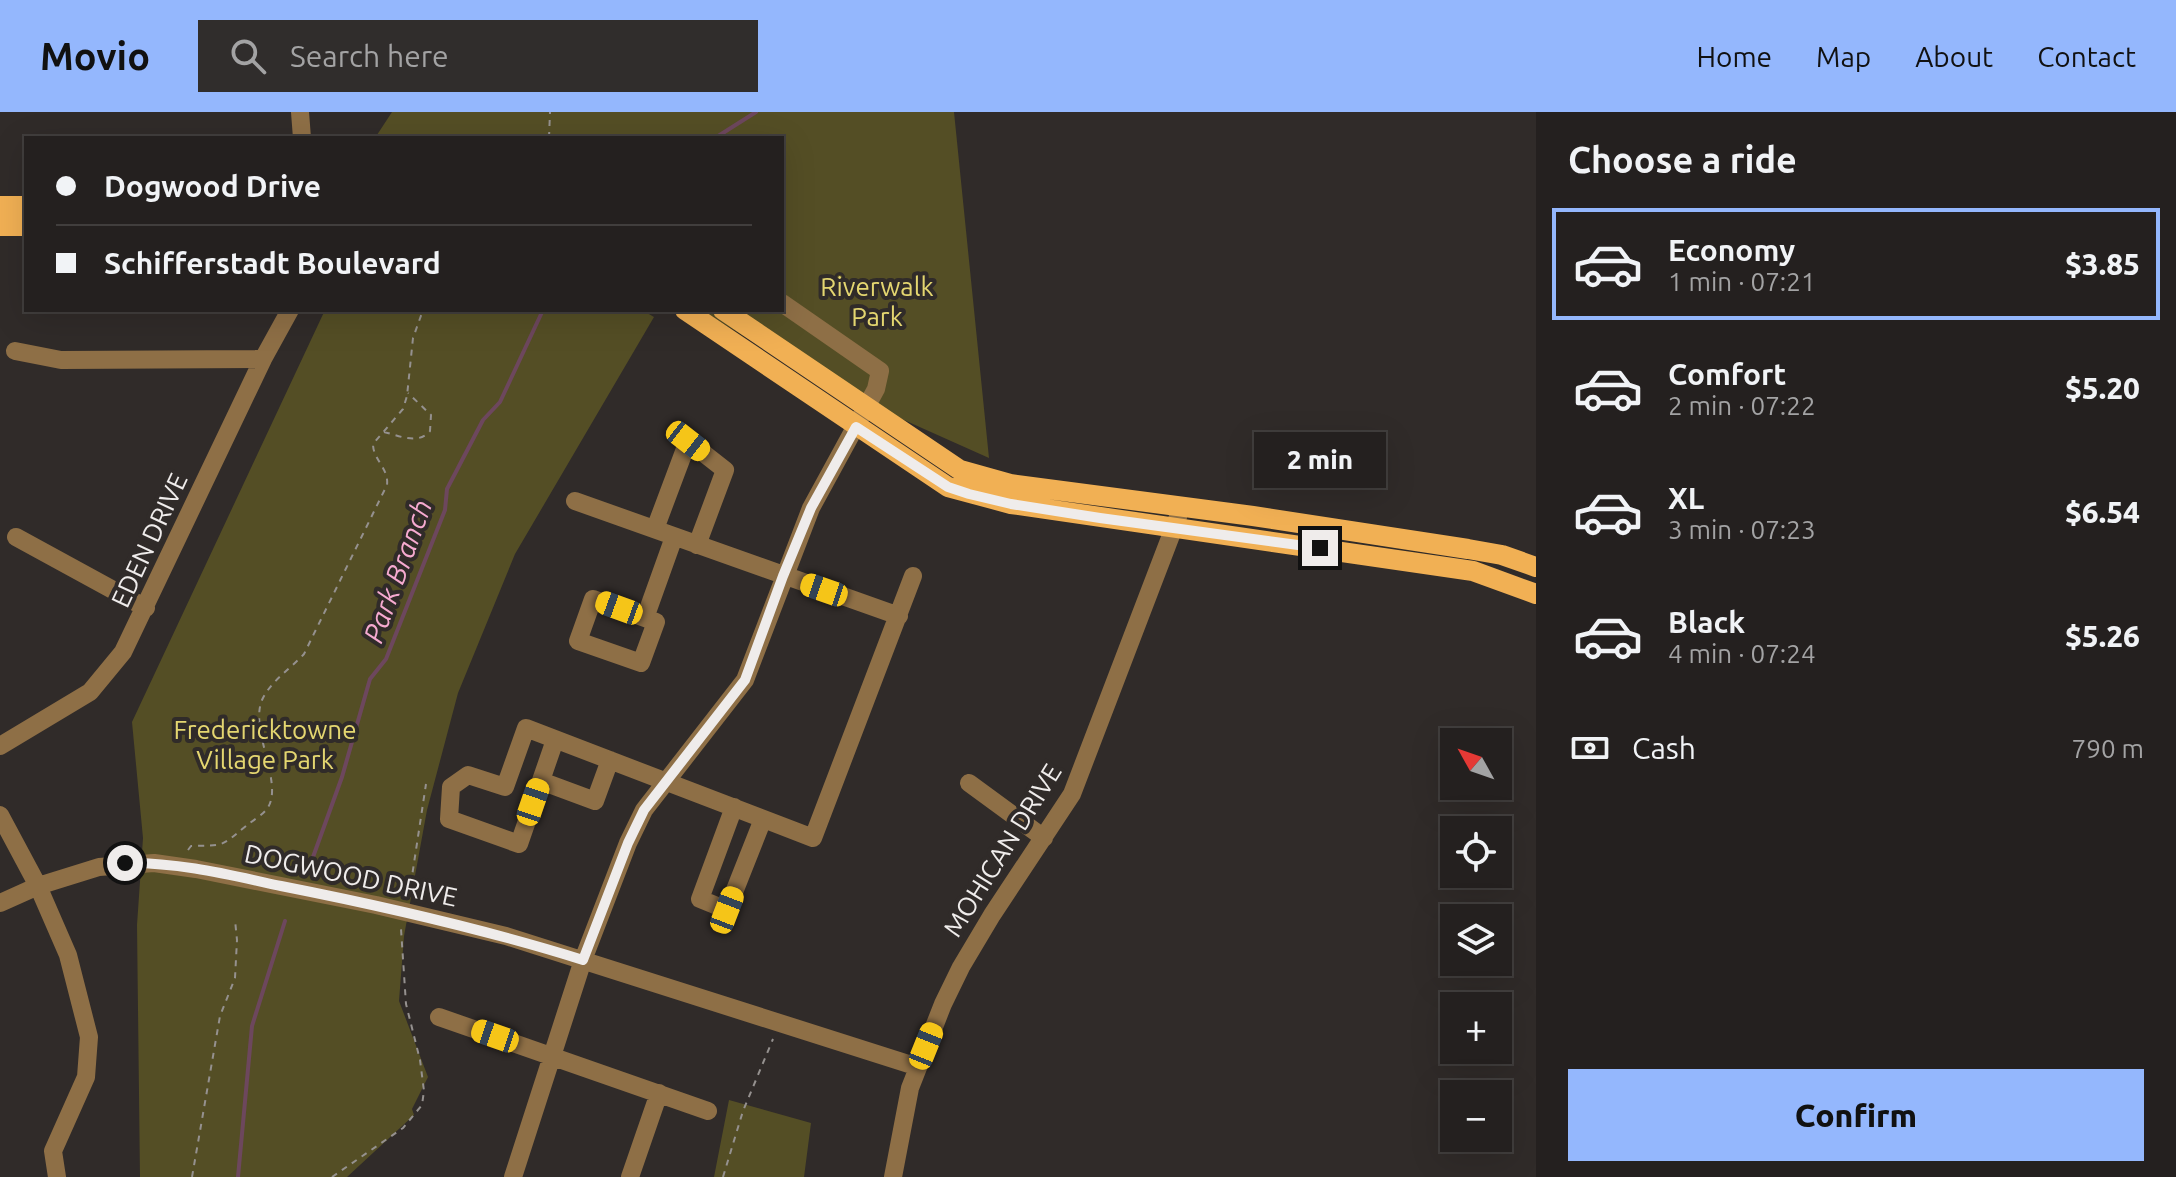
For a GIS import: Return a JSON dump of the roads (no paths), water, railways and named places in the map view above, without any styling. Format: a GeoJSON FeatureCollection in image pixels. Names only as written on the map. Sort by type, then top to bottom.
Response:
{"type":"FeatureCollection","features":[{"type":"Feature","properties":{"kind":"main road"},"geometry":{"type":"LineString","coordinates":[[0,206],[24,206]]}},
{"type":"Feature","properties":{"kind":"main road"},"geometry":{"type":"LineString","coordinates":[[0,226],[24,226]]}},
{"type":"Feature","properties":{"kind":"main road"},"geometry":{"type":"LineString","coordinates":[[688,312],[948,487],[969,494],[1011,504],[1473,571],[1536,594]]}},
{"type":"Feature","properties":{"kind":"main road"},"geometry":{"type":"LineString","coordinates":[[726,312],[960,470],[1010,484],[1468,549],[1502,555],[1536,567]]}},
{"type":"Feature","properties":{"kind":"street"},"geometry":{"type":"LineString","coordinates":[[300,112],[302,136]]}},
{"type":"Feature","properties":{"kind":"street"},"geometry":{"type":"LineString","coordinates":[[513,1177],[583,960],[628,843],[644,810],[745,680],[811,508],[876,389],[880,371],[784,304]]}},
{"type":"Feature","properties":{"kind":"street","name":"EDEN DRIVE"},"geometry":{"type":"LineString","coordinates":[[0,746],[90,692],[123,652],[263,359],[289,312]]}},
{"type":"Feature","properties":{"kind":"street"},"geometry":{"type":"LineString","coordinates":[[15,351],[61,360],[263,359]]}},
{"type":"Feature","properties":{"kind":"street"},"geometry":{"type":"LineString","coordinates":[[655,529],[688,441],[725,470],[697,545]]}},
{"type":"Feature","properties":{"kind":"street"},"geometry":{"type":"LineString","coordinates":[[575,501],[899,616]]}},
{"type":"Feature","properties":{"kind":"street","name":"MOHICAN DRIVE"},"geometry":{"type":"LineString","coordinates":[[893,1177],[905,1110],[943,1004],[961,967],[1072,794],[1181,507]]}},
{"type":"Feature","properties":{"kind":"street"},"geometry":{"type":"LineString","coordinates":[[16,537],[146,608]]}},
{"type":"Feature","properties":{"kind":"street"},"geometry":{"type":"LineString","coordinates":[[645,618],[674,537]]}},
{"type":"Feature","properties":{"kind":"street"},"geometry":{"type":"LineString","coordinates":[[555,740],[519,844],[449,819],[451,787],[468,775],[505,787],[526,728],[813,838],[913,576]]}},
{"type":"Feature","properties":{"kind":"street"},"geometry":{"type":"LineString","coordinates":[[541,781],[595,801],[610,760]]}},
{"type":"Feature","properties":{"kind":"street"},"geometry":{"type":"LineString","coordinates":[[969,783],[1044,838]]}},
{"type":"Feature","properties":{"kind":"street"},"geometry":{"type":"LineString","coordinates":[[734,807],[700,899],[727,910],[763,819]]}},
{"type":"Feature","properties":{"kind":"street"},"geometry":{"type":"LineString","coordinates":[[0,815],[38,886],[68,955],[89,1037],[86,1077],[53,1151],[57,1177]]}},
{"type":"Feature","properties":{"kind":"street","name":"DOGWOOD DRIVE"},"geometry":{"type":"LineString","coordinates":[[0,903],[38,886],[99,867],[154,863],[242,878],[506,936],[918,1067]]}},
{"type":"Feature","properties":{"kind":"street"},"geometry":{"type":"LineString","coordinates":[[439,1017],[708,1111]]}},
{"type":"Feature","properties":{"kind":"street"},"geometry":{"type":"LineString","coordinates":[[630,1177],[659,1093]]}},
{"type":"Feature","properties":{"kind":"waterway","name":"Park Branch"},"geometry":{"type":"LineString","coordinates":[[718,136],[756,112]]}},
{"type":"Feature","properties":{"kind":"waterway","name":"Park Branch"},"geometry":{"type":"LineString","coordinates":[[313,857],[342,777],[370,679],[386,659],[445,510],[447,489],[483,420],[500,402],[542,312]]}},
{"type":"Feature","properties":{"kind":"waterway","name":"Park Branch"},"geometry":{"type":"LineString","coordinates":[[238,1177],[252,1026],[285,921]]}},
{"type":"Feature","properties":{"kind":"park label","name":"Riverwalk Park"},"geometry":{"type":"Point","coordinates":[877,301]}},
{"type":"Feature","properties":{"kind":"park label","name":"Fredericktowne Village Park"},"geometry":{"type":"Point","coordinates":[265,744]}}]}
